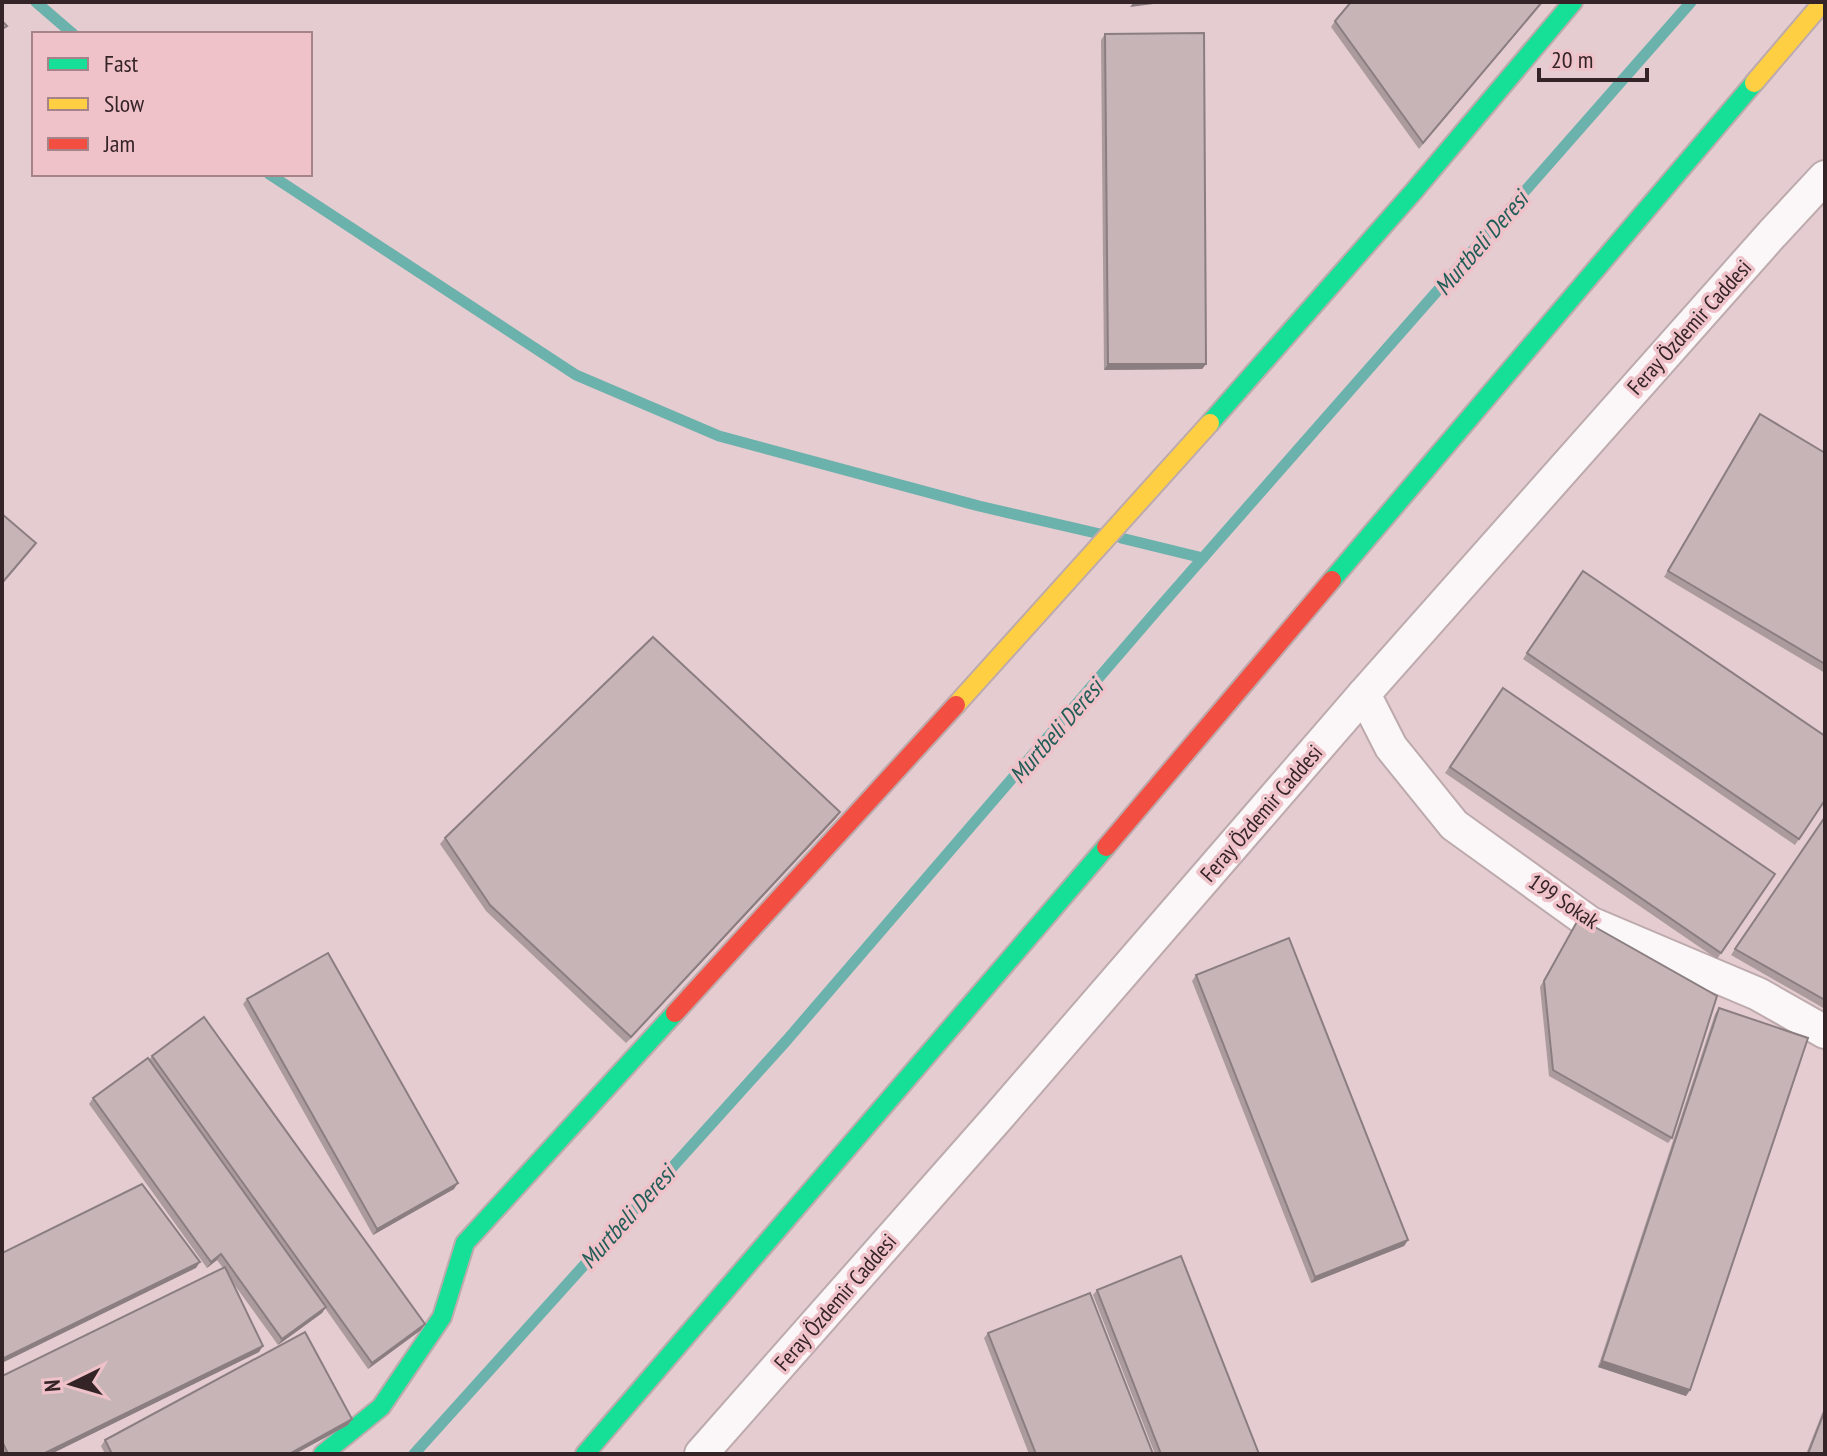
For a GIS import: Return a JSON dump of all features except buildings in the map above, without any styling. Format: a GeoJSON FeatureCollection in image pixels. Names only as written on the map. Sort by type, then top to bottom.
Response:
{"type":"FeatureCollection","features":[{"type":"Feature","properties":{"kind":"street"},"geometry":{"type":"LineString","coordinates":[[323,1454],[381,1407],[442,1317],[465,1243],[1148,494],[1414,191],[1573,2]]}},
{"type":"Feature","properties":{"kind":"street"},"geometry":{"type":"LineString","coordinates":[[585,1454],[1053,909],[1823,2]]}},
{"type":"Feature","properties":{"kind":"street","name":"Feray Özdemir Caddesi"},"geometry":{"type":"LineString","coordinates":[[701,1454],[1364,694],[1825,177]]}},
{"type":"Feature","properties":{"kind":"street","name":"199 Sokak"},"geometry":{"type":"LineString","coordinates":[[1364,694],[1391,747],[1454,825],[1590,923],[1758,994],[1825,1032]]}},
{"type":"Feature","properties":{"kind":"waterway"},"geometry":{"type":"LineString","coordinates":[[36,2],[71,32]]}},
{"type":"Feature","properties":{"kind":"waterway","name":"Murtbeli Deresi"},"geometry":{"type":"LineString","coordinates":[[414,1454],[787,1040],[1158,609],[1691,2]]}},
{"type":"Feature","properties":{"kind":"waterway"},"geometry":{"type":"LineString","coordinates":[[272,176],[576,375],[719,436],[979,506],[1100,534]]}},
{"type":"Feature","properties":{"kind":"waterway"},"geometry":{"type":"LineString","coordinates":[[1121,538],[1203,558]]}},
{"type":"Feature","properties":{"kind":"traffic: fast"},"geometry":{"type":"LineString","coordinates":[[1210,423],[1414,191],[1573,2]]}},
{"type":"Feature","properties":{"kind":"traffic: fast"},"geometry":{"type":"LineString","coordinates":[[1332,580],[1754,83]]}},
{"type":"Feature","properties":{"kind":"traffic: fast"},"geometry":{"type":"LineString","coordinates":[[585,1454],[1106,847]]}},
{"type":"Feature","properties":{"kind":"traffic: fast"},"geometry":{"type":"LineString","coordinates":[[323,1454],[381,1407],[442,1317],[465,1243],[675,1013]]}},
{"type":"Feature","properties":{"kind":"traffic: slow"},"geometry":{"type":"LineString","coordinates":[[1754,83],[1823,2]]}},
{"type":"Feature","properties":{"kind":"traffic: slow"},"geometry":{"type":"LineString","coordinates":[[956,705],[1210,423]]}},
{"type":"Feature","properties":{"kind":"traffic: jam"},"geometry":{"type":"LineString","coordinates":[[1106,847],[1332,580]]}},
{"type":"Feature","properties":{"kind":"traffic: jam"},"geometry":{"type":"LineString","coordinates":[[675,1013],[956,705]]}}]}
